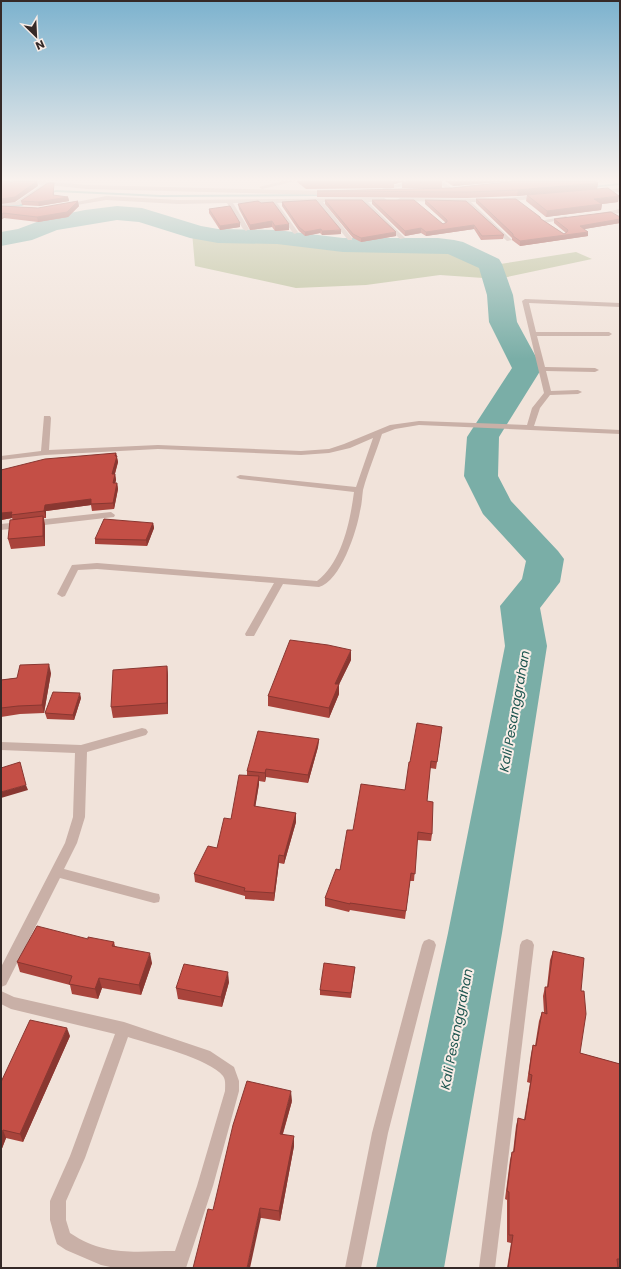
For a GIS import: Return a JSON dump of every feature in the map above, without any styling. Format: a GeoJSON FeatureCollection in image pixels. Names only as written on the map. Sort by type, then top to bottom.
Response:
{"type":"FeatureCollection","features":[{"type":"Feature","properties":{"kind":"street"},"geometry":{"type":"LineString","coordinates":[[548,393],[525,301],[620,305]]}},
{"type":"Feature","properties":{"kind":"street"},"geometry":{"type":"LineString","coordinates":[[534,334],[608,334]]}},
{"type":"Feature","properties":{"kind":"street"},"geometry":{"type":"LineString","coordinates":[[543,370],[595,370]]}},
{"type":"Feature","properties":{"kind":"street"},"geometry":{"type":"LineString","coordinates":[[530,427],[536,408],[548,393],[578,392]]}},
{"type":"Feature","properties":{"kind":"street"},"geometry":{"type":"LineString","coordinates":[[45,453],[47,418]]}},
{"type":"Feature","properties":{"kind":"street"},"geometry":{"type":"LineString","coordinates":[[1,458],[45,453],[158,447],[301,453],[329,451],[347,446],[393,427],[412,424],[530,427],[620,432]]}},
{"type":"Feature","properties":{"kind":"street"},"geometry":{"type":"LineString","coordinates":[[62,594],[75,567],[127,567],[319,584],[328,577],[344,550],[356,512],[359,490],[379,432]]}},
{"type":"Feature","properties":{"kind":"street"},"geometry":{"type":"LineString","coordinates":[[240,477],[359,490]]}},
{"type":"Feature","properties":{"kind":"street"},"geometry":{"type":"LineString","coordinates":[[1,527],[111,515]]}},
{"type":"Feature","properties":{"kind":"street"},"geometry":{"type":"LineString","coordinates":[[250,634],[280,581]]}},
{"type":"Feature","properties":{"kind":"street"},"geometry":{"type":"LineString","coordinates":[[1,746],[81,749],[142,732]]}},
{"type":"Feature","properties":{"kind":"street"},"geometry":{"type":"LineString","coordinates":[[1,981],[71,843],[79,817],[81,749]]}},
{"type":"Feature","properties":{"kind":"street"},"geometry":{"type":"LineString","coordinates":[[56,872],[154,898]]}},
{"type":"Feature","properties":{"kind":"street"},"geometry":{"type":"LineString","coordinates":[[353,1268],[380,1133],[429,945]]}},
{"type":"Feature","properties":{"kind":"street"},"geometry":{"type":"LineString","coordinates":[[487,1268],[527,945]]}},
{"type":"Feature","properties":{"kind":"street"},"geometry":{"type":"LineString","coordinates":[[1,997],[11,1003],[124,1029],[205,1056],[229,1072],[232,1081],[232,1091],[205,1186],[180,1263],[116,1260],[101,1257],[72,1244],[63,1238],[58,1220],[58,1200],[77,1158],[124,1029]]}},
{"type":"Feature","properties":{"kind":"green space"},"geometry":{"type":"Polygon","coordinates":[[[193,240],[317,240],[360,245],[429,246],[471,251],[494,265],[576,252],[592,259],[498,279],[440,275],[366,285],[296,288],[195,266],[193,240]]]}},
{"type":"Feature","properties":{"kind":"building"},"geometry":{"type":"Polygon","coordinates":[[[116,453],[115,456],[117,456],[112,474],[115,474],[113,483],[117,483],[113,503],[91,504],[91,499],[45,505],[44,511],[11,515],[12,512],[1,513],[1,470],[45,459],[116,453]]]}},
{"type":"Feature","properties":{"kind":"building"},"geometry":{"type":"Polygon","coordinates":[[[43,516],[43,536],[8,539],[10,520],[43,516]]]}},
{"type":"Feature","properties":{"kind":"building"},"geometry":{"type":"Polygon","coordinates":[[[104,519],[153,523],[146,540],[95,539],[104,519]]]}},
{"type":"Feature","properties":{"kind":"building"},"geometry":{"type":"Polygon","coordinates":[[[290,640],[328,645],[351,650],[335,684],[339,684],[329,708],[268,696],[290,640]]]}},
{"type":"Feature","properties":{"kind":"building"},"geometry":{"type":"Polygon","coordinates":[[[49,664],[42,705],[1,708],[1,680],[17,678],[20,665],[49,664]]]}},
{"type":"Feature","properties":{"kind":"building"},"geometry":{"type":"Polygon","coordinates":[[[167,666],[167,703],[111,707],[113,670],[167,666]]]}},
{"type":"Feature","properties":{"kind":"building"},"geometry":{"type":"Polygon","coordinates":[[[53,692],[80,693],[73,715],[45,713],[53,692]]]}},
{"type":"Feature","properties":{"kind":"building"},"geometry":{"type":"Polygon","coordinates":[[[417,723],[442,727],[437,762],[431,761],[427,801],[433,802],[432,834],[418,832],[415,874],[411,873],[406,911],[350,904],[325,898],[336,869],[340,870],[347,830],[353,830],[361,784],[405,790],[417,723]]]}},
{"type":"Feature","properties":{"kind":"building"},"geometry":{"type":"Polygon","coordinates":[[[258,731],[319,739],[308,775],[266,769],[265,773],[247,771],[258,731]]]}},
{"type":"Feature","properties":{"kind":"building"},"geometry":{"type":"Polygon","coordinates":[[[20,762],[26,785],[1,792],[1,768],[20,762]]]}},
{"type":"Feature","properties":{"kind":"building"},"geometry":{"type":"Polygon","coordinates":[[[239,775],[259,776],[254,806],[296,813],[284,856],[279,855],[274,893],[244,891],[245,888],[194,874],[208,846],[217,848],[224,818],[231,819],[239,775]]]}},
{"type":"Feature","properties":{"kind":"building"},"geometry":{"type":"Polygon","coordinates":[[[37,926],[88,939],[88,937],[114,942],[112,946],[150,953],[139,985],[99,978],[95,989],[69,984],[72,976],[17,962],[37,926]]]}},
{"type":"Feature","properties":{"kind":"building"},"geometry":{"type":"Polygon","coordinates":[[[553,951],[584,958],[581,991],[584,991],[586,1014],[580,1053],[620,1064],[620,1259],[617,1259],[618,1268],[508,1268],[513,1235],[509,1235],[509,1192],[507,1191],[512,1152],[514,1152],[518,1118],[525,1120],[532,1075],[529,1074],[533,1045],[536,1046],[542,1012],[547,1014],[545,987],[548,987],[553,951]]]}},
{"type":"Feature","properties":{"kind":"building"},"geometry":{"type":"Polygon","coordinates":[[[324,963],[355,967],[351,993],[320,990],[324,963]]]}},
{"type":"Feature","properties":{"kind":"building"},"geometry":{"type":"Polygon","coordinates":[[[184,964],[228,972],[221,997],[176,988],[184,964]]]}},
{"type":"Feature","properties":{"kind":"building"},"geometry":{"type":"Polygon","coordinates":[[[30,1020],[67,1028],[20,1134],[3,1130],[1,1134],[1,1082],[30,1020]]]}},
{"type":"Feature","properties":{"kind":"building"},"geometry":{"type":"Polygon","coordinates":[[[247,1081],[291,1091],[280,1134],[294,1136],[279,1211],[260,1208],[247,1268],[193,1268],[208,1209],[213,1210],[233,1125],[247,1081]]]}},
{"type":"Feature","properties":{"kind":"waterway","name":"Kali Pesanggrahan"},"geometry":{"type":"LineString","coordinates":[[304,240],[343,245],[438,245],[454,247],[490,264],[500,295],[503,322],[527,368],[483,437],[481,476],[496,506],[545,559],[541,582],[520,606],[526,646],[475,933],[410,1268]]}}]}
